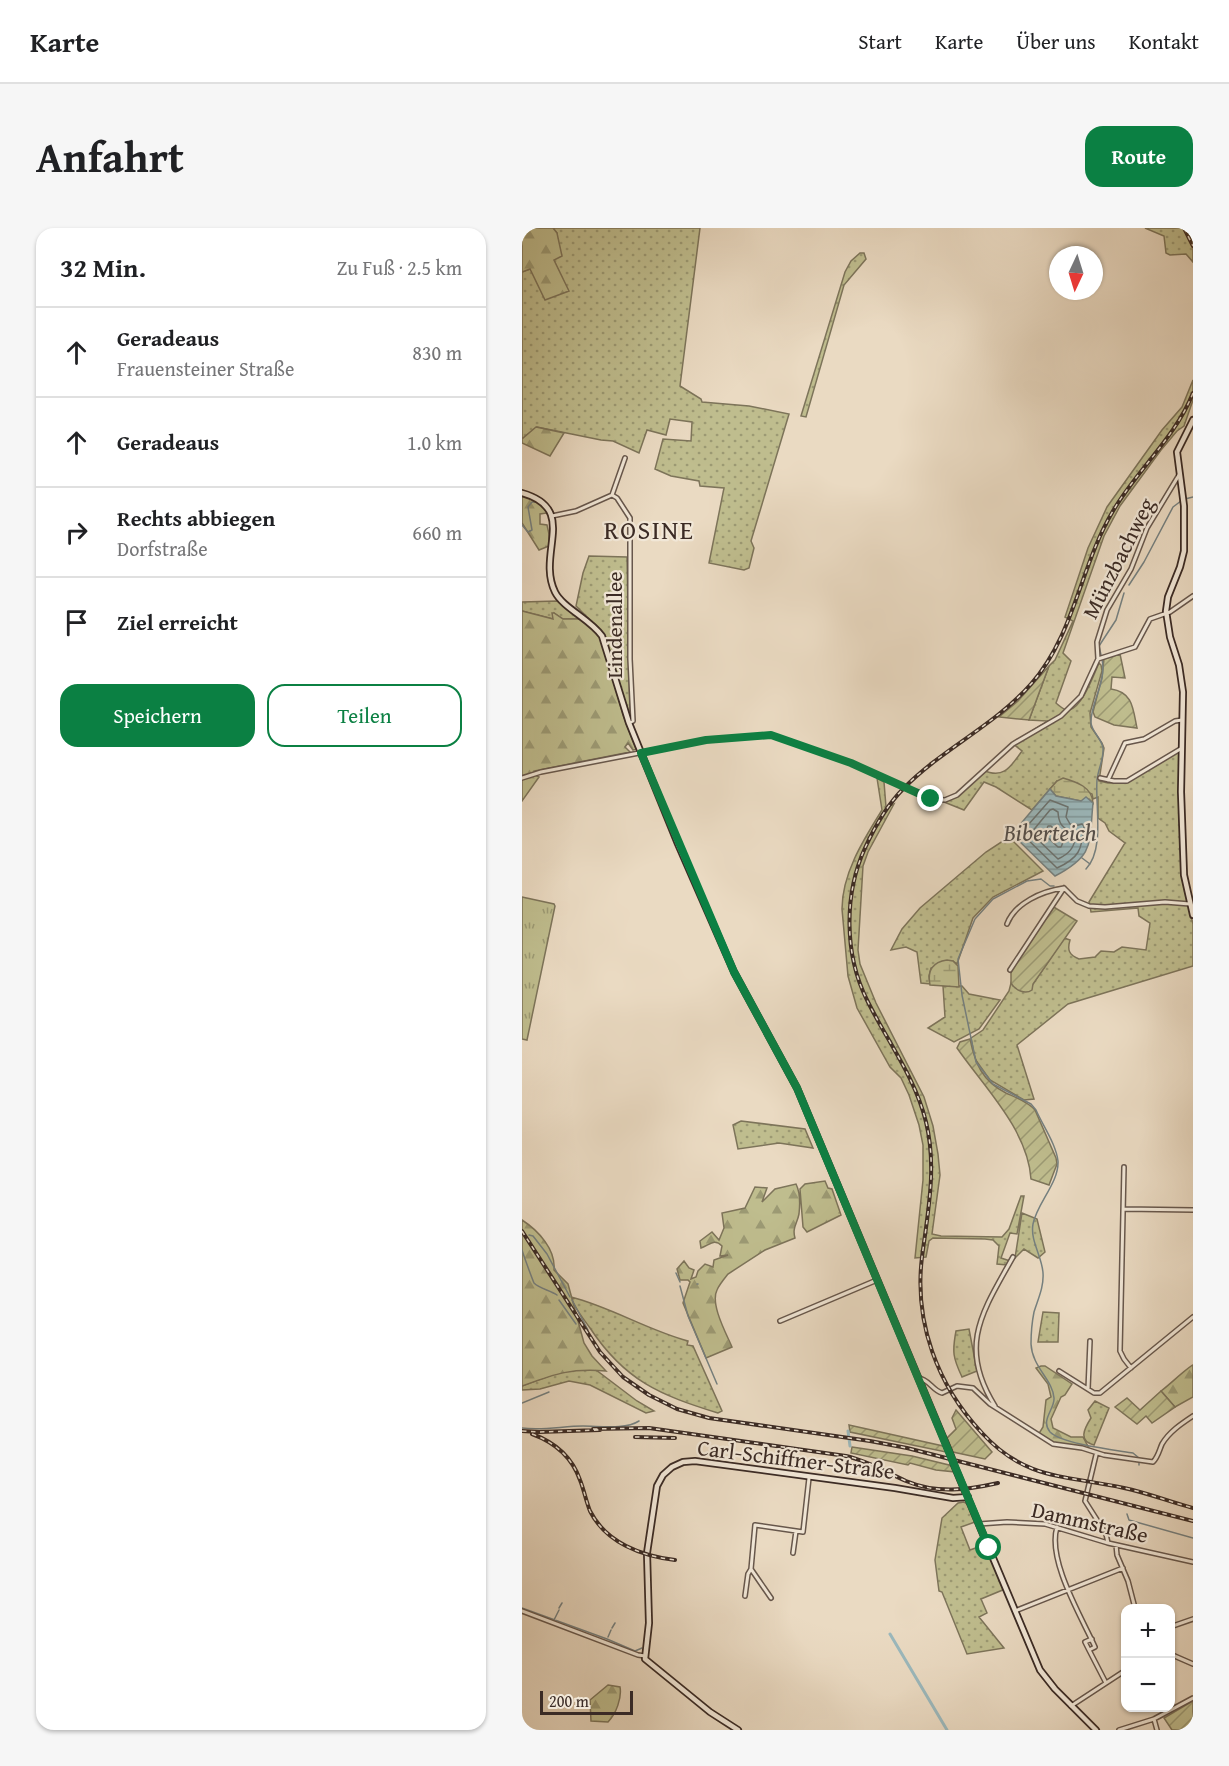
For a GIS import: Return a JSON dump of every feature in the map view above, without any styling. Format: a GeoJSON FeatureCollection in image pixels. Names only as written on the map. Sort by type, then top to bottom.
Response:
{"type":"FeatureCollection","features":[{"type":"Feature","properties":{"kind":"main road"},"geometry":{"type":"LineString","coordinates":[[1193,420],[1178,452],[1184,506],[1184,551],[1168,597],[1166,614],[1170,637],[1179,665],[1183,692],[1181,792],[1184,875],[1193,915]]}},
{"type":"Feature","properties":{"kind":"main road"},"geometry":{"type":"LineString","coordinates":[[522,493],[543,502],[552,516],[549,563],[554,591],[564,603],[592,624],[602,636],[629,723],[734,972],[797,1088],[1043,1674],[1096,1730]]}},
{"type":"Feature","properties":{"kind":"main road","name":"Carl-Schiffner-Straße"},"geometry":{"type":"LineString","coordinates":[[645,1656],[649,1623],[648,1541],[656,1490],[663,1475],[677,1464],[695,1461],[896,1488],[953,1498],[968,1497]]}},
{"type":"Feature","properties":{"kind":"main road"},"geometry":{"type":"LineString","coordinates":[[645,1656],[649,1663],[681,1689],[738,1730]]}},
{"type":"Feature","properties":{"kind":"street"},"geometry":{"type":"LineString","coordinates":[[552,516],[576,511],[612,495],[625,458]]}},
{"type":"Feature","properties":{"kind":"street","name":"Münzbachweg"},"geometry":{"type":"LineString","coordinates":[[1101,658],[1096,642],[1107,610],[1131,569],[1147,528],[1180,473]]}},
{"type":"Feature","properties":{"kind":"street","name":"Lindenallee"},"geometry":{"type":"LineString","coordinates":[[612,495],[617,498],[630,518],[630,660],[633,722],[629,723]]}},
{"type":"Feature","properties":{"kind":"street"},"geometry":{"type":"LineString","coordinates":[[522,778],[541,772],[706,740],[771,735],[851,763],[931,799],[945,800],[964,790],[1013,744],[1065,712],[1081,696],[1101,658],[1135,647],[1147,621],[1166,614],[1193,596]]}},
{"type":"Feature","properties":{"kind":"street"},"geometry":{"type":"LineString","coordinates":[[1108,780],[1125,743],[1144,739],[1174,721],[1183,719]]}},
{"type":"Feature","properties":{"kind":"street"},"geometry":{"type":"LineString","coordinates":[[1100,778],[1121,782],[1132,779],[1183,747]]}},
{"type":"Feature","properties":{"kind":"street"},"geometry":{"type":"LineString","coordinates":[[1064,888],[1077,901],[1089,906],[1105,907],[1165,902],[1190,904]]}},
{"type":"Feature","properties":{"kind":"street"},"geometry":{"type":"LineString","coordinates":[[1007,924],[1018,906],[1046,893],[1064,888]]}},
{"type":"Feature","properties":{"kind":"street"},"geometry":{"type":"LineString","coordinates":[[1010,970],[1064,888]]}},
{"type":"Feature","properties":{"kind":"street"},"geometry":{"type":"LineString","coordinates":[[1124,1167],[1120,1351],[1131,1368]]}},
{"type":"Feature","properties":{"kind":"street"},"geometry":{"type":"LineString","coordinates":[[1124,1209],[1193,1210]]}},
{"type":"Feature","properties":{"kind":"street"},"geometry":{"type":"LineString","coordinates":[[996,1408],[982,1382],[976,1360],[976,1334],[997,1283],[1013,1257]]}},
{"type":"Feature","properties":{"kind":"street"},"geometry":{"type":"LineString","coordinates":[[780,1321],[877,1280]]}},
{"type":"Feature","properties":{"kind":"street"},"geometry":{"type":"LineString","coordinates":[[1059,1371],[1094,1393],[1100,1393],[1193,1317]]}},
{"type":"Feature","properties":{"kind":"street"},"geometry":{"type":"LineString","coordinates":[[1088,1389],[1090,1341]]}},
{"type":"Feature","properties":{"kind":"street"},"geometry":{"type":"LineString","coordinates":[[918,1378],[924,1378],[942,1393],[957,1386],[973,1388],[996,1408],[1053,1444],[1143,1462],[1153,1462],[1165,1440],[1193,1416]]}},
{"type":"Feature","properties":{"kind":"street"},"geometry":{"type":"LineString","coordinates":[[1096,1454],[1084,1501],[1106,1534],[1108,1544]]}},
{"type":"Feature","properties":{"kind":"street"},"geometry":{"type":"LineString","coordinates":[[745,1596],[748,1574],[751,1569],[755,1525],[802,1532],[809,1478]]}},
{"type":"Feature","properties":{"kind":"street","name":"Dammstraße"},"geometry":{"type":"LineString","coordinates":[[979,1524],[1028,1522],[1057,1527],[1108,1544],[1193,1562]]}},
{"type":"Feature","properties":{"kind":"street"},"geometry":{"type":"LineString","coordinates":[[1057,1527],[1055,1532],[1058,1557],[1069,1589],[1095,1647],[1089,1650]]}},
{"type":"Feature","properties":{"kind":"street"},"geometry":{"type":"LineString","coordinates":[[794,1553],[796,1531]]}},
{"type":"Feature","properties":{"kind":"street"},"geometry":{"type":"LineString","coordinates":[[1116,1545],[1134,1604]]}},
{"type":"Feature","properties":{"kind":"street"},"geometry":{"type":"LineString","coordinates":[[1015,1611],[1123,1568]]}},
{"type":"Feature","properties":{"kind":"street"},"geometry":{"type":"LineString","coordinates":[[751,1569],[771,1598]]}},
{"type":"Feature","properties":{"kind":"street"},"geometry":{"type":"LineString","coordinates":[[522,1611],[645,1656]]}},
{"type":"Feature","properties":{"kind":"street"},"geometry":{"type":"LineString","coordinates":[[1175,1625],[1193,1619]]}},
{"type":"Feature","properties":{"kind":"street"},"geometry":{"type":"LineString","coordinates":[[1092,1639],[1085,1642],[1106,1683]]}},
{"type":"Feature","properties":{"kind":"street"},"geometry":{"type":"LineString","coordinates":[[1175,1656],[1193,1664]]}},
{"type":"Feature","properties":{"kind":"street"},"geometry":{"type":"LineString","coordinates":[[1071,1706],[1121,1673]]}},
{"type":"Feature","properties":{"kind":"street"},"geometry":{"type":"LineString","coordinates":[[1119,1730],[1154,1719],[1193,1698]]}},
{"type":"Feature","properties":{"kind":"street"},"geometry":{"type":"LineString","coordinates":[[1154,1719],[1157,1730]]}},
{"type":"Feature","properties":{"kind":"green space"},"geometry":{"type":"Polygon","coordinates":[[[522,228],[553,228],[557,233],[562,256],[554,260],[569,291],[545,300],[530,269],[522,272],[522,228]]]}},
{"type":"Feature","properties":{"kind":"green space"},"geometry":{"type":"Polygon","coordinates":[[[553,228],[700,228],[680,386],[701,399],[702,402],[749,406],[789,414],[751,541],[754,548],[749,568],[744,570],[709,563],[724,488],[700,486],[699,481],[671,476],[655,469],[663,439],[691,441],[692,422],[670,419],[666,435],[647,430],[639,453],[613,441],[537,427],[522,439],[522,272],[554,260],[557,233],[553,228]]]}},
{"type":"Feature","properties":{"kind":"green space"},"geometry":{"type":"Polygon","coordinates":[[[1145,228],[1193,228],[1193,262],[1186,254],[1166,253],[1164,236],[1145,228]]]}},
{"type":"Feature","properties":{"kind":"green space"},"geometry":{"type":"Polygon","coordinates":[[[860,253],[864,253],[866,259],[844,285],[806,417],[801,416],[845,272],[851,261],[860,253]]]}},
{"type":"Feature","properties":{"kind":"green space"},"geometry":{"type":"Polygon","coordinates":[[[1193,380],[1193,400],[1184,426],[1161,450],[1120,506],[1104,536],[1063,653],[1071,661],[1056,703],[1065,710],[1074,708],[1087,690],[1099,663],[1101,665],[1102,671],[1090,713],[1091,727],[1104,748],[1099,781],[1127,782],[1181,750],[1180,834],[1184,887],[1193,924],[1193,966],[1068,1004],[1017,1045],[1034,1099],[1024,1100],[990,1080],[975,1059],[971,1038],[983,1030],[1009,991],[1011,983],[1013,986],[1031,987],[1064,938],[1070,940],[1070,952],[1079,959],[1095,957],[1101,951],[1114,952],[1122,947],[1146,950],[1150,923],[1139,916],[1138,908],[1091,912],[1089,902],[1125,843],[1109,831],[1105,823],[1098,818],[1098,797],[1093,799],[1092,794],[1057,781],[1032,810],[984,782],[964,810],[944,802],[945,798],[957,794],[983,770],[996,773],[1006,770],[1022,751],[1012,743],[1048,721],[1029,720],[1049,666],[1055,660],[1073,621],[1065,617],[1088,548],[1107,507],[1162,430],[1182,407],[1193,380]]]}},
{"type":"Feature","properties":{"kind":"green space"},"geometry":{"type":"Polygon","coordinates":[[[536,427],[564,433],[550,456],[522,443],[522,439],[536,427]]]}},
{"type":"Feature","properties":{"kind":"green space"},"geometry":{"type":"Polygon","coordinates":[[[522,496],[537,502],[545,509],[547,513],[540,514],[540,524],[547,525],[549,546],[539,550],[522,523],[522,496]]]}},
{"type":"Feature","properties":{"kind":"green space"},"geometry":{"type":"Polygon","coordinates":[[[589,556],[627,557],[630,721],[604,634],[576,606],[589,556]]]}},
{"type":"Feature","properties":{"kind":"green space"},"geometry":{"type":"Polygon","coordinates":[[[557,601],[582,619],[563,619],[554,613],[553,619],[522,611],[522,602],[557,601]]]}},
{"type":"Feature","properties":{"kind":"green space"},"geometry":{"type":"Polygon","coordinates":[[[522,611],[553,619],[552,613],[563,619],[582,619],[597,632],[603,644],[623,715],[636,749],[633,750],[628,743],[625,747],[630,752],[534,771],[539,777],[522,801],[522,611]]]}},
{"type":"Feature","properties":{"kind":"green space"},"geometry":{"type":"Polygon","coordinates":[[[1120,654],[1125,678],[1112,677],[1111,689],[1124,694],[1131,702],[1137,728],[1114,725],[1095,717],[1093,712],[1104,659],[1120,654]]]}},
{"type":"Feature","properties":{"kind":"green space"},"geometry":{"type":"Polygon","coordinates":[[[1049,666],[1029,720],[999,717],[1018,701],[1049,666]]]}},
{"type":"Feature","properties":{"kind":"green space"},"geometry":{"type":"Polygon","coordinates":[[[877,778],[884,782],[886,807],[894,804],[863,866],[858,950],[860,964],[876,1003],[924,1097],[933,1126],[940,1175],[932,1234],[1002,1237],[1009,1229],[1021,1196],[1024,1196],[1017,1234],[1010,1233],[1001,1258],[1010,1261],[1007,1265],[997,1264],[999,1246],[993,1240],[985,1239],[933,1238],[929,1241],[926,1257],[915,1258],[923,1180],[923,1145],[919,1125],[901,1078],[890,1067],[857,1008],[848,976],[842,909],[846,882],[855,857],[882,810],[877,778]]]}},
{"type":"Feature","properties":{"kind":"green space"},"geometry":{"type":"Polygon","coordinates":[[[1063,778],[1087,789],[1093,803],[1089,799],[1081,801],[1056,796],[1050,789],[1063,778]]]}},
{"type":"Feature","properties":{"kind":"green space"},"geometry":{"type":"Polygon","coordinates":[[[1009,837],[1043,871],[993,897],[973,918],[957,964],[953,961],[931,968],[930,984],[921,983],[917,952],[906,947],[891,950],[902,929],[920,908],[986,852],[1009,837]]]}},
{"type":"Feature","properties":{"kind":"green space"},"geometry":{"type":"Polygon","coordinates":[[[522,897],[555,906],[527,1040],[522,1039],[522,897]]]}},
{"type":"Feature","properties":{"kind":"green space"},"geometry":{"type":"Polygon","coordinates":[[[1052,906],[1077,921],[1033,984],[1032,990],[1020,991],[1011,983],[1011,970],[1052,906]]]}},
{"type":"Feature","properties":{"kind":"green space"},"geometry":{"type":"Polygon","coordinates":[[[947,960],[953,961],[958,966],[959,987],[930,985],[929,975],[932,968],[947,960]]]}},
{"type":"Feature","properties":{"kind":"green space"},"geometry":{"type":"Polygon","coordinates":[[[943,986],[962,986],[969,994],[1000,1000],[979,1029],[954,1042],[928,1028],[945,1017],[943,986]]]}},
{"type":"Feature","properties":{"kind":"green space"},"geometry":{"type":"Polygon","coordinates":[[[970,1039],[974,1056],[985,1077],[998,1088],[1026,1102],[1035,1110],[1056,1158],[1057,1164],[1049,1185],[1031,1179],[1022,1143],[1013,1126],[957,1048],[960,1042],[970,1039]]]}},
{"type":"Feature","properties":{"kind":"green space"},"geometry":{"type":"Polygon","coordinates":[[[741,1121],[805,1129],[813,1148],[779,1143],[738,1149],[733,1125],[741,1121]]]}},
{"type":"Feature","properties":{"kind":"green space"},"geometry":{"type":"Polygon","coordinates":[[[825,1181],[828,1188],[832,1189],[841,1215],[807,1232],[803,1227],[800,1189],[805,1184],[825,1181]]]}},
{"type":"Feature","properties":{"kind":"green space"},"geometry":{"type":"Polygon","coordinates":[[[796,1184],[800,1207],[794,1229],[795,1238],[765,1250],[728,1274],[722,1282],[715,1296],[716,1303],[732,1347],[706,1358],[683,1303],[690,1282],[680,1280],[677,1269],[684,1261],[689,1268],[694,1270],[691,1279],[696,1277],[705,1264],[713,1267],[714,1260],[728,1255],[720,1256],[722,1246],[717,1243],[701,1248],[700,1241],[712,1232],[719,1240],[724,1228],[722,1213],[745,1208],[755,1187],[767,1188],[762,1202],[775,1189],[796,1184]]]}},
{"type":"Feature","properties":{"kind":"green space"},"geometry":{"type":"Polygon","coordinates":[[[1022,1213],[1037,1219],[1045,1252],[1038,1258],[1024,1249],[1015,1258],[1022,1213]]]}},
{"type":"Feature","properties":{"kind":"green space"},"geometry":{"type":"Polygon","coordinates":[[[522,1220],[540,1235],[549,1248],[554,1270],[568,1284],[584,1343],[606,1371],[582,1370],[563,1373],[522,1386],[522,1220]]]}},
{"type":"Feature","properties":{"kind":"green space"},"geometry":{"type":"Polygon","coordinates":[[[571,1297],[688,1341],[687,1345],[693,1346],[722,1411],[718,1413],[678,1400],[645,1384],[603,1346],[579,1313],[571,1297]]]}},
{"type":"Feature","properties":{"kind":"green space"},"geometry":{"type":"Polygon","coordinates":[[[1043,1312],[1059,1313],[1058,1342],[1038,1342],[1043,1312]]]}},
{"type":"Feature","properties":{"kind":"green space"},"geometry":{"type":"Polygon","coordinates":[[[969,1329],[977,1371],[962,1377],[954,1355],[956,1331],[969,1329]]]}},
{"type":"Feature","properties":{"kind":"green space"},"geometry":{"type":"Polygon","coordinates":[[[1193,1365],[1193,1397],[1175,1407],[1161,1391],[1193,1365]]]}},
{"type":"Feature","properties":{"kind":"green space"},"geometry":{"type":"Polygon","coordinates":[[[1045,1366],[1072,1384],[1061,1397],[1051,1419],[1053,1428],[1071,1437],[1083,1437],[1090,1450],[1059,1446],[1038,1435],[1043,1427],[1046,1400],[1051,1397],[1048,1384],[1036,1368],[1045,1366]]]}},
{"type":"Feature","properties":{"kind":"green space"},"geometry":{"type":"Polygon","coordinates":[[[596,1370],[654,1411],[646,1413],[590,1385],[569,1381],[540,1389],[522,1390],[522,1386],[560,1372],[596,1370]]]}},
{"type":"Feature","properties":{"kind":"green space"},"geometry":{"type":"Polygon","coordinates":[[[1161,1391],[1175,1407],[1152,1423],[1146,1416],[1137,1424],[1115,1407],[1127,1398],[1140,1410],[1161,1391]]]}},
{"type":"Feature","properties":{"kind":"green space"},"geometry":{"type":"Polygon","coordinates":[[[1095,1401],[1109,1408],[1094,1445],[1086,1441],[1084,1434],[1091,1418],[1088,1410],[1095,1401]]]}},
{"type":"Feature","properties":{"kind":"green space"},"geometry":{"type":"Polygon","coordinates":[[[956,1410],[992,1452],[985,1459],[953,1452],[947,1438],[956,1429],[952,1418],[956,1410]]]}},
{"type":"Feature","properties":{"kind":"green space"},"geometry":{"type":"Polygon","coordinates":[[[849,1425],[943,1446],[946,1452],[850,1432],[849,1425]]]}},
{"type":"Feature","properties":{"kind":"green space"},"geometry":{"type":"Polygon","coordinates":[[[852,1447],[912,1456],[953,1466],[956,1472],[851,1453],[852,1447]]]}},
{"type":"Feature","properties":{"kind":"green space"},"geometry":{"type":"Polygon","coordinates":[[[964,1502],[968,1505],[975,1522],[961,1527],[970,1550],[984,1545],[1005,1589],[981,1599],[987,1613],[979,1617],[1004,1648],[967,1654],[942,1592],[939,1591],[935,1560],[942,1518],[958,1503],[964,1502]]]}},
{"type":"Feature","properties":{"kind":"green space"},"geometry":{"type":"Polygon","coordinates":[[[608,1685],[620,1687],[616,1710],[608,1722],[591,1721],[590,1700],[608,1685]]]}},
{"type":"Feature","properties":{"kind":"green space"},"geometry":{"type":"Polygon","coordinates":[[[1193,1701],[1193,1730],[1172,1730],[1164,1718],[1193,1701]]]}},
{"type":"Feature","properties":{"kind":"water","name":"Biberteich"},"geometry":{"type":"Polygon","coordinates":[[[1050,789],[1056,796],[1081,801],[1086,797],[1093,803],[1088,847],[1077,862],[1055,876],[1013,833],[1050,789]]]}},
{"type":"Feature","properties":{"kind":"waterway"},"geometry":{"type":"LineString","coordinates":[[1185,499],[1193,497]]}},
{"type":"Feature","properties":{"kind":"waterway"},"geometry":{"type":"LineString","coordinates":[[1129,585],[1173,507],[1181,501]]}},
{"type":"Feature","properties":{"kind":"waterway"},"geometry":{"type":"LineString","coordinates":[[522,525],[528,532],[532,530],[528,507],[532,502],[536,502]]}},
{"type":"Feature","properties":{"kind":"waterway"},"geometry":{"type":"LineString","coordinates":[[1101,655],[1099,646],[1116,620],[1124,593]]}},
{"type":"Feature","properties":{"kind":"waterway"},"geometry":{"type":"LineString","coordinates":[[1086,869],[1095,850],[1098,827],[1097,780],[1103,748],[1093,729],[1091,715],[1102,676],[1102,659]]}},
{"type":"Feature","properties":{"kind":"waterway"},"geometry":{"type":"LineString","coordinates":[[1082,858],[1090,864]]}},
{"type":"Feature","properties":{"kind":"waterway"},"geometry":{"type":"LineString","coordinates":[[1054,886],[1050,886],[1041,879],[1027,881],[993,899],[975,919],[958,959],[962,995],[976,1062],[993,1084],[1031,1104],[1049,1135],[1057,1155],[1055,1177],[1033,1224],[1043,1278],[1033,1316],[1031,1344],[1035,1360],[1053,1391],[1054,1402],[1047,1419],[1047,1428],[1056,1436],[1066,1440],[1133,1453],[1139,1458],[1139,1465]]}},
{"type":"Feature","properties":{"kind":"waterway"},"geometry":{"type":"LineString","coordinates":[[529,1235],[533,1236],[547,1254],[570,1297]]}},
{"type":"Feature","properties":{"kind":"waterway"},"geometry":{"type":"LineString","coordinates":[[522,1250],[534,1283],[557,1295]]}},
{"type":"Feature","properties":{"kind":"waterway"},"geometry":{"type":"LineString","coordinates":[[676,1273],[680,1282]]}},
{"type":"Feature","properties":{"kind":"waterway"},"geometry":{"type":"LineString","coordinates":[[680,1286],[688,1316],[717,1384]]}},
{"type":"Feature","properties":{"kind":"waterway"},"geometry":{"type":"LineString","coordinates":[[559,1300],[576,1324]]}},
{"type":"Feature","properties":{"kind":"waterway"},"geometry":{"type":"LineString","coordinates":[[572,1300],[588,1330]]}},
{"type":"Feature","properties":{"kind":"waterway"},"geometry":{"type":"LineString","coordinates":[[522,1403],[549,1392]]}},
{"type":"Feature","properties":{"kind":"waterway"},"geometry":{"type":"LineString","coordinates":[[522,1428],[620,1427],[639,1421]]}},
{"type":"Feature","properties":{"kind":"waterway"},"geometry":{"type":"LineString","coordinates":[[848,1431],[850,1446]]}},
{"type":"Feature","properties":{"kind":"waterway"},"geometry":{"type":"LineString","coordinates":[[1127,1514],[1129,1520],[1193,1538]]}},
{"type":"Feature","properties":{"kind":"waterway"},"geometry":{"type":"LineString","coordinates":[[559,1608],[562,1603]]}},
{"type":"Feature","properties":{"kind":"waterway"},"geometry":{"type":"LineString","coordinates":[[522,1608],[635,1651],[642,1648]]}},
{"type":"Feature","properties":{"kind":"waterway"},"geometry":{"type":"LineString","coordinates":[[554,1620],[559,1610]]}},
{"type":"Feature","properties":{"kind":"waterway"},"geometry":{"type":"LineString","coordinates":[[612,1628],[615,1623]]}},
{"type":"Feature","properties":{"kind":"waterway"},"geometry":{"type":"LineString","coordinates":[[608,1637],[611,1630]]}},
{"type":"Feature","properties":{"kind":"waterway"},"geometry":{"type":"LineString","coordinates":[[890,1634],[947,1730]]}},
{"type":"Feature","properties":{"kind":"railway"},"geometry":{"type":"LineString","coordinates":[[1184,228],[1193,246]]}},
{"type":"Feature","properties":{"kind":"railway"},"geometry":{"type":"LineString","coordinates":[[1193,393],[1176,425],[1113,511],[1092,554],[1068,622],[1046,664],[1016,699],[919,774],[892,801],[869,840],[858,866],[850,904],[851,944],[859,982],[908,1074],[926,1122],[931,1172],[920,1281],[926,1329],[941,1373],[966,1414],[982,1433],[998,1449],[1015,1460],[1048,1474],[1133,1490],[1193,1508]]}},
{"type":"Feature","properties":{"kind":"railway"},"geometry":{"type":"LineString","coordinates":[[522,1231],[600,1352],[623,1377],[649,1395],[677,1409],[709,1418],[907,1448],[1193,1521]]}},
{"type":"Feature","properties":{"kind":"railway"},"geometry":{"type":"LineString","coordinates":[[593,1429],[649,1428],[846,1456],[929,1488],[952,1490],[998,1483]]}},
{"type":"Feature","properties":{"kind":"railway"},"geometry":{"type":"LineString","coordinates":[[522,1431],[600,1430]]}},
{"type":"Feature","properties":{"kind":"railway"},"geometry":{"type":"LineString","coordinates":[[532,1434],[548,1441],[567,1457],[577,1472],[590,1511],[605,1532],[615,1540],[638,1551],[675,1560]]}},
{"type":"Feature","properties":{"kind":"railway"},"geometry":{"type":"LineString","coordinates":[[635,1437],[675,1438]]}},
{"type":"Feature","properties":{"kind":"district","name":"ROSINE"},"geometry":{"type":"Point","coordinates":[649,529]}},
{"type":"Feature","properties":{"kind":"route"},"geometry":{"type":"LineString","coordinates":[[931,799],[851,763],[771,735],[706,740],[641,753],[734,972],[797,1088],[989,1548]]}}]}
